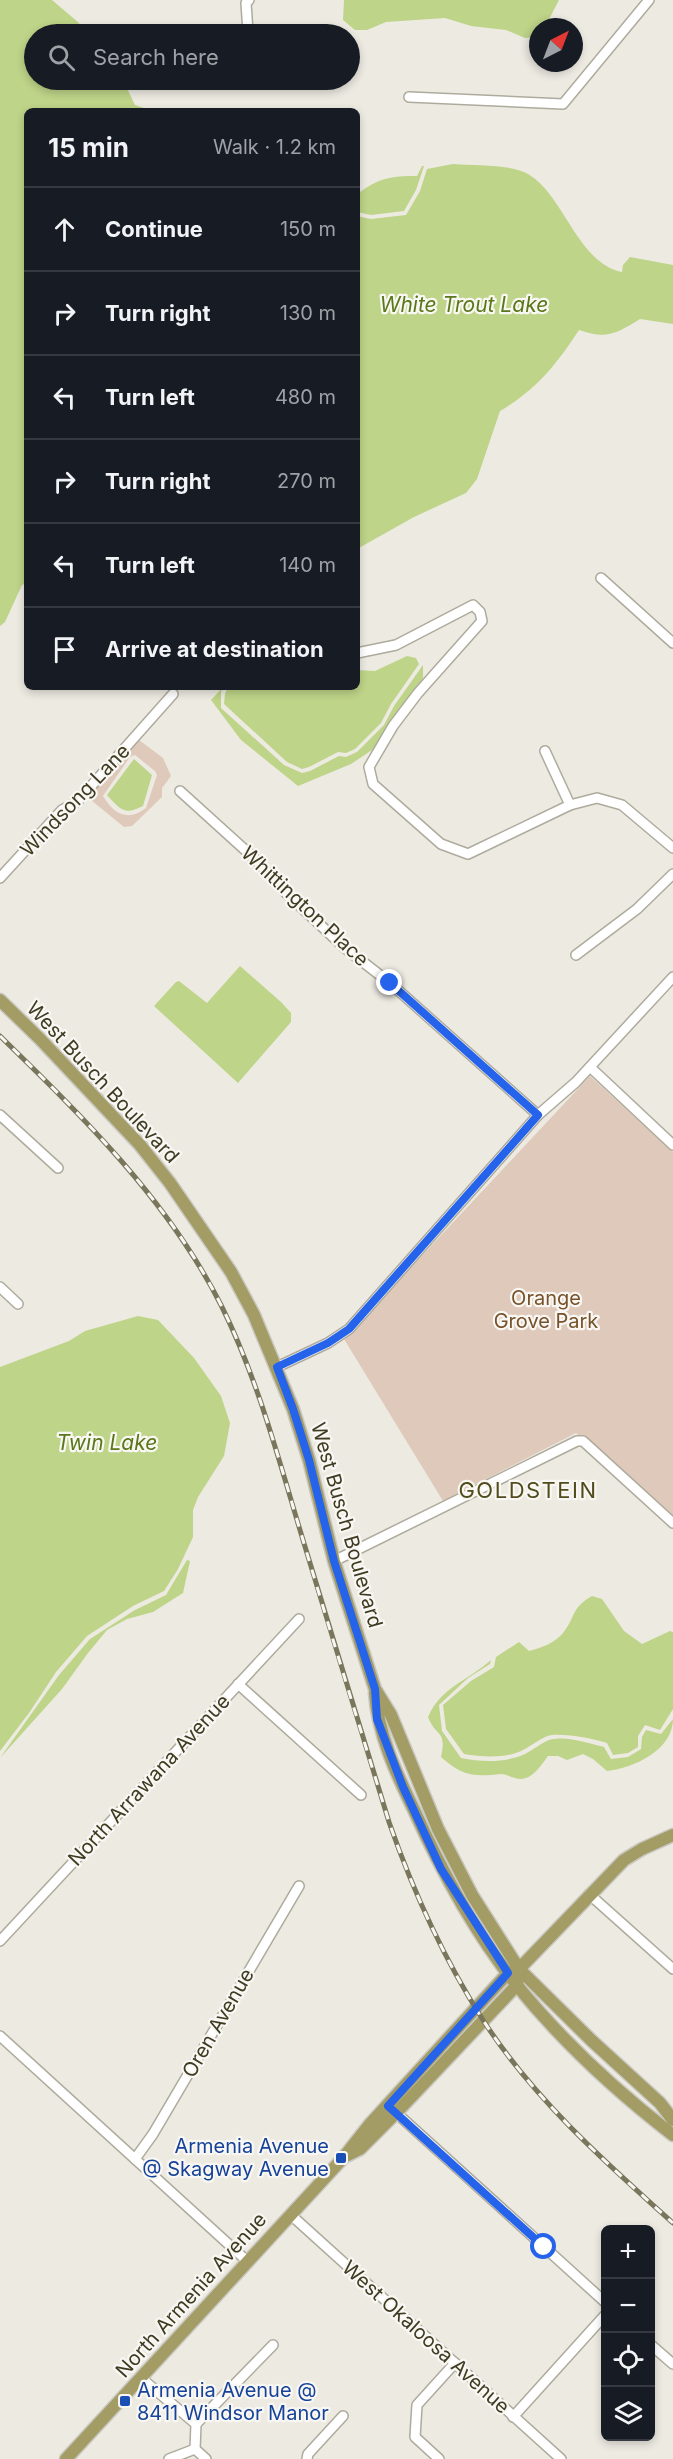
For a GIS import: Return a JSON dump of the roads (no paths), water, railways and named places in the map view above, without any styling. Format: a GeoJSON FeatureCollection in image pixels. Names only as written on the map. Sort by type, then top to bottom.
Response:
{"type":"FeatureCollection","features":[{"type":"Feature","properties":{"kind":"main road","name":"West Busch Boulevard"},"geometry":{"type":"LineString","coordinates":[[0,1000],[140,1145],[170,1183],[231,1272],[277,1367],[293,1409],[309,1460],[334,1561],[375,1689],[391,1715],[438,1829],[513,1971],[660,2103],[673,2120]]}},
{"type":"Feature","properties":{"kind":"main road","name":"North Armenia Avenue"},"geometry":{"type":"LineString","coordinates":[[392,2109],[513,1971],[589,1894],[624,1860],[673,1835]]}},
{"type":"Feature","properties":{"kind":"main road"},"geometry":{"type":"LineString","coordinates":[[513,1971],[517,1985],[574,2047],[673,2135]]}},
{"type":"Feature","properties":{"kind":"main road","name":"North Armenia Avenue"},"geometry":{"type":"LineString","coordinates":[[66,2459],[344,2157],[355,2142],[392,2109],[517,1985]]}},
{"type":"Feature","properties":{"kind":"street"},"geometry":{"type":"LineString","coordinates":[[247,24],[246,3],[249,0]]}},
{"type":"Feature","properties":{"kind":"street"},"geometry":{"type":"LineString","coordinates":[[409,97],[563,104],[649,0]]}},
{"type":"Feature","properties":{"kind":"street"},"geometry":{"type":"LineString","coordinates":[[601,578],[673,643]]}},
{"type":"Feature","properties":{"kind":"street"},"geometry":{"type":"LineString","coordinates":[[360,652],[396,645],[444,621],[465,607],[473,605],[480,612],[482,621],[418,693],[393,726],[369,767],[373,784],[441,844],[468,854],[570,805],[597,798],[622,805],[673,848]]}},
{"type":"Feature","properties":{"kind":"street","name":"Windsong Lane"},"geometry":{"type":"LineString","coordinates":[[0,878],[62,810],[77,802],[173,694]]}},
{"type":"Feature","properties":{"kind":"street"},"geometry":{"type":"LineString","coordinates":[[545,751],[570,805]]}},
{"type":"Feature","properties":{"kind":"street","name":"Whittington Place"},"geometry":{"type":"LineString","coordinates":[[180,791],[255,859],[286,893],[345,948],[390,983],[538,1115]]}},
{"type":"Feature","properties":{"kind":"street"},"geometry":{"type":"LineString","coordinates":[[576,956],[637,909],[673,874]]}},
{"type":"Feature","properties":{"kind":"street"},"geometry":{"type":"LineString","coordinates":[[277,1367],[328,1343],[349,1329],[538,1115],[590,1067],[673,977]]}},
{"type":"Feature","properties":{"kind":"street"},"geometry":{"type":"LineString","coordinates":[[590,1067],[673,1145]]}},
{"type":"Feature","properties":{"kind":"street"},"geometry":{"type":"LineString","coordinates":[[0,1115],[58,1168]]}},
{"type":"Feature","properties":{"kind":"street"},"geometry":{"type":"LineString","coordinates":[[0,1287],[18,1304]]}},
{"type":"Feature","properties":{"kind":"street"},"geometry":{"type":"LineString","coordinates":[[334,1561],[577,1441],[583,1441],[673,1523]]}},
{"type":"Feature","properties":{"kind":"street","name":"North Arrawana Avenue"},"geometry":{"type":"LineString","coordinates":[[0,1941],[299,1619]]}},
{"type":"Feature","properties":{"kind":"street"},"geometry":{"type":"LineString","coordinates":[[238,1684],[361,1795]]}},
{"type":"Feature","properties":{"kind":"street","name":"Oren Avenue"},"geometry":{"type":"LineString","coordinates":[[135,2159],[153,2134],[299,1886]]}},
{"type":"Feature","properties":{"kind":"street"},"geometry":{"type":"LineString","coordinates":[[589,1894],[673,1969]]}},
{"type":"Feature","properties":{"kind":"street"},"geometry":{"type":"LineString","coordinates":[[0,2036],[247,2261]]}},
{"type":"Feature","properties":{"kind":"street"},"geometry":{"type":"LineString","coordinates":[[392,2109],[601,2297]]}},
{"type":"Feature","properties":{"kind":"street","name":"West Okaloosa Avenue"},"geometry":{"type":"LineString","coordinates":[[291,2215],[561,2459]]}},
{"type":"Feature","properties":{"kind":"street"},"geometry":{"type":"LineString","coordinates":[[513,2416],[601,2319]]}},
{"type":"Feature","properties":{"kind":"street"},"geometry":{"type":"LineString","coordinates":[[195,2449],[196,2424],[273,2344]]}},
{"type":"Feature","properties":{"kind":"street"},"geometry":{"type":"LineString","coordinates":[[655,2348],[673,2364]]}},
{"type":"Feature","properties":{"kind":"street"},"geometry":{"type":"LineString","coordinates":[[439,2459],[415,2437],[417,2404],[455,2363]]}},
{"type":"Feature","properties":{"kind":"street"},"geometry":{"type":"LineString","coordinates":[[141,2378],[196,2424]]}},
{"type":"Feature","properties":{"kind":"street"},"geometry":{"type":"LineString","coordinates":[[307,2459],[308,2454],[343,2416]]}},
{"type":"Feature","properties":{"kind":"street"},"geometry":{"type":"LineString","coordinates":[[169,2459],[195,2449]]}},
{"type":"Feature","properties":{"kind":"street"},"geometry":{"type":"LineString","coordinates":[[195,2449],[206,2459]]}},
{"type":"Feature","properties":{"kind":"water"},"geometry":{"type":"Polygon","coordinates":[[[0,0],[52,0],[79,24],[24,24],[24,90],[128,90],[135,105],[144,108],[24,108],[24,584],[5,622],[0,626],[0,0]]]}},
{"type":"Feature","properties":{"kind":"water"},"geometry":{"type":"Polygon","coordinates":[[[344,0],[559,0],[550,18],[529,18],[529,38],[506,30],[471,26],[445,18],[386,22],[367,30],[360,30],[360,24],[348,24],[343,20],[344,0]]]}},
{"type":"Feature","properties":{"kind":"water","name":"White Trout Lake"},"geometry":{"type":"Polygon","coordinates":[[[453,164],[518,170],[533,177],[546,189],[579,239],[606,265],[622,272],[623,265],[630,257],[673,265],[673,324],[640,319],[611,334],[579,330],[545,375],[525,394],[500,411],[477,479],[466,493],[414,517],[360,547],[360,217],[371,219],[406,215],[420,191],[427,169],[453,164]]]}},
{"type":"Feature","properties":{"kind":"water"},"geometry":{"type":"Polygon","coordinates":[[[424,166],[416,190],[404,211],[371,215],[360,213],[360,192],[372,184],[385,179],[417,176],[424,166]]]}},
{"type":"Feature","properties":{"kind":"water"},"geometry":{"type":"Polygon","coordinates":[[[407,656],[416,658],[419,664],[391,704],[381,723],[355,749],[346,753],[338,752],[302,769],[287,762],[224,704],[227,690],[360,690],[360,670],[375,671],[407,656]]]}},
{"type":"Feature","properties":{"kind":"water"},"geometry":{"type":"Polygon","coordinates":[[[423,665],[423,678],[412,697],[372,750],[351,764],[298,786],[241,740],[211,700],[222,690],[221,708],[284,765],[302,773],[339,756],[346,757],[357,752],[384,725],[394,706],[423,665]]]}},
{"type":"Feature","properties":{"kind":"water"},"geometry":{"type":"Polygon","coordinates":[[[134,759],[152,775],[143,806],[127,811],[119,807],[107,795],[134,759]]]}},
{"type":"Feature","properties":{"kind":"water"},"geometry":{"type":"Polygon","coordinates":[[[240,966],[281,1002],[291,1013],[291,1022],[238,1083],[154,1006],[179,981],[207,1003],[240,966]]]}},
{"type":"Feature","properties":{"kind":"water","name":"Twin Lake"},"geometry":{"type":"Polygon","coordinates":[[[138,1316],[158,1320],[194,1358],[221,1396],[230,1423],[224,1456],[198,1497],[193,1510],[193,1537],[178,1569],[164,1591],[133,1606],[87,1636],[56,1672],[0,1751],[0,1367],[69,1341],[85,1331],[138,1316]]]}},
{"type":"Feature","properties":{"kind":"water"},"geometry":{"type":"Polygon","coordinates":[[[187,1560],[190,1561],[183,1593],[153,1612],[127,1619],[107,1630],[62,1689],[0,1758],[59,1675],[90,1639],[135,1610],[166,1595],[187,1560]]]}},
{"type":"Feature","properties":{"kind":"water"},"geometry":{"type":"Polygon","coordinates":[[[592,1596],[602,1599],[624,1631],[642,1644],[670,1631],[673,1632],[673,1709],[660,1730],[645,1725],[638,1736],[638,1747],[628,1753],[613,1755],[607,1743],[559,1735],[545,1737],[509,1755],[464,1754],[446,1729],[443,1705],[471,1681],[494,1667],[496,1657],[519,1642],[529,1651],[556,1640],[563,1633],[580,1605],[592,1596]]]}},
{"type":"Feature","properties":{"kind":"water"},"geometry":{"type":"Polygon","coordinates":[[[491,1660],[490,1664],[468,1678],[439,1705],[442,1731],[461,1758],[485,1761],[510,1759],[525,1754],[549,1740],[563,1738],[604,1747],[611,1759],[628,1757],[641,1749],[642,1737],[646,1730],[661,1734],[673,1719],[671,1730],[666,1740],[650,1756],[618,1769],[607,1771],[583,1754],[567,1760],[558,1756],[548,1756],[534,1773],[520,1779],[503,1774],[476,1775],[462,1772],[441,1757],[442,1738],[428,1717],[440,1698],[491,1660]]]}},
{"type":"Feature","properties":{"kind":"railway"},"geometry":{"type":"LineString","coordinates":[[0,1036],[62,1097],[150,1195],[200,1267],[221,1305],[246,1362],[267,1421],[389,1822],[419,1899],[455,1973],[483,2020],[524,2076],[596,2153],[673,2223]]}},
{"type":"Feature","properties":{"kind":"place","name":"Armenia Avenue @ Skagway Avenue"},"geometry":{"type":"Point","coordinates":[341,2158]}},
{"type":"Feature","properties":{"kind":"place","name":"Armenia Avenue @ 8411 Windsor Manor"},"geometry":{"type":"Point","coordinates":[125,2401]}},
{"type":"Feature","properties":{"kind":"district","name":"GOLDSTEIN"},"geometry":{"type":"Point","coordinates":[528,1490]}},
{"type":"Feature","properties":{"kind":"park label","name":"Orange Grove Park"},"geometry":{"type":"Point","coordinates":[546,1310]}}]}
